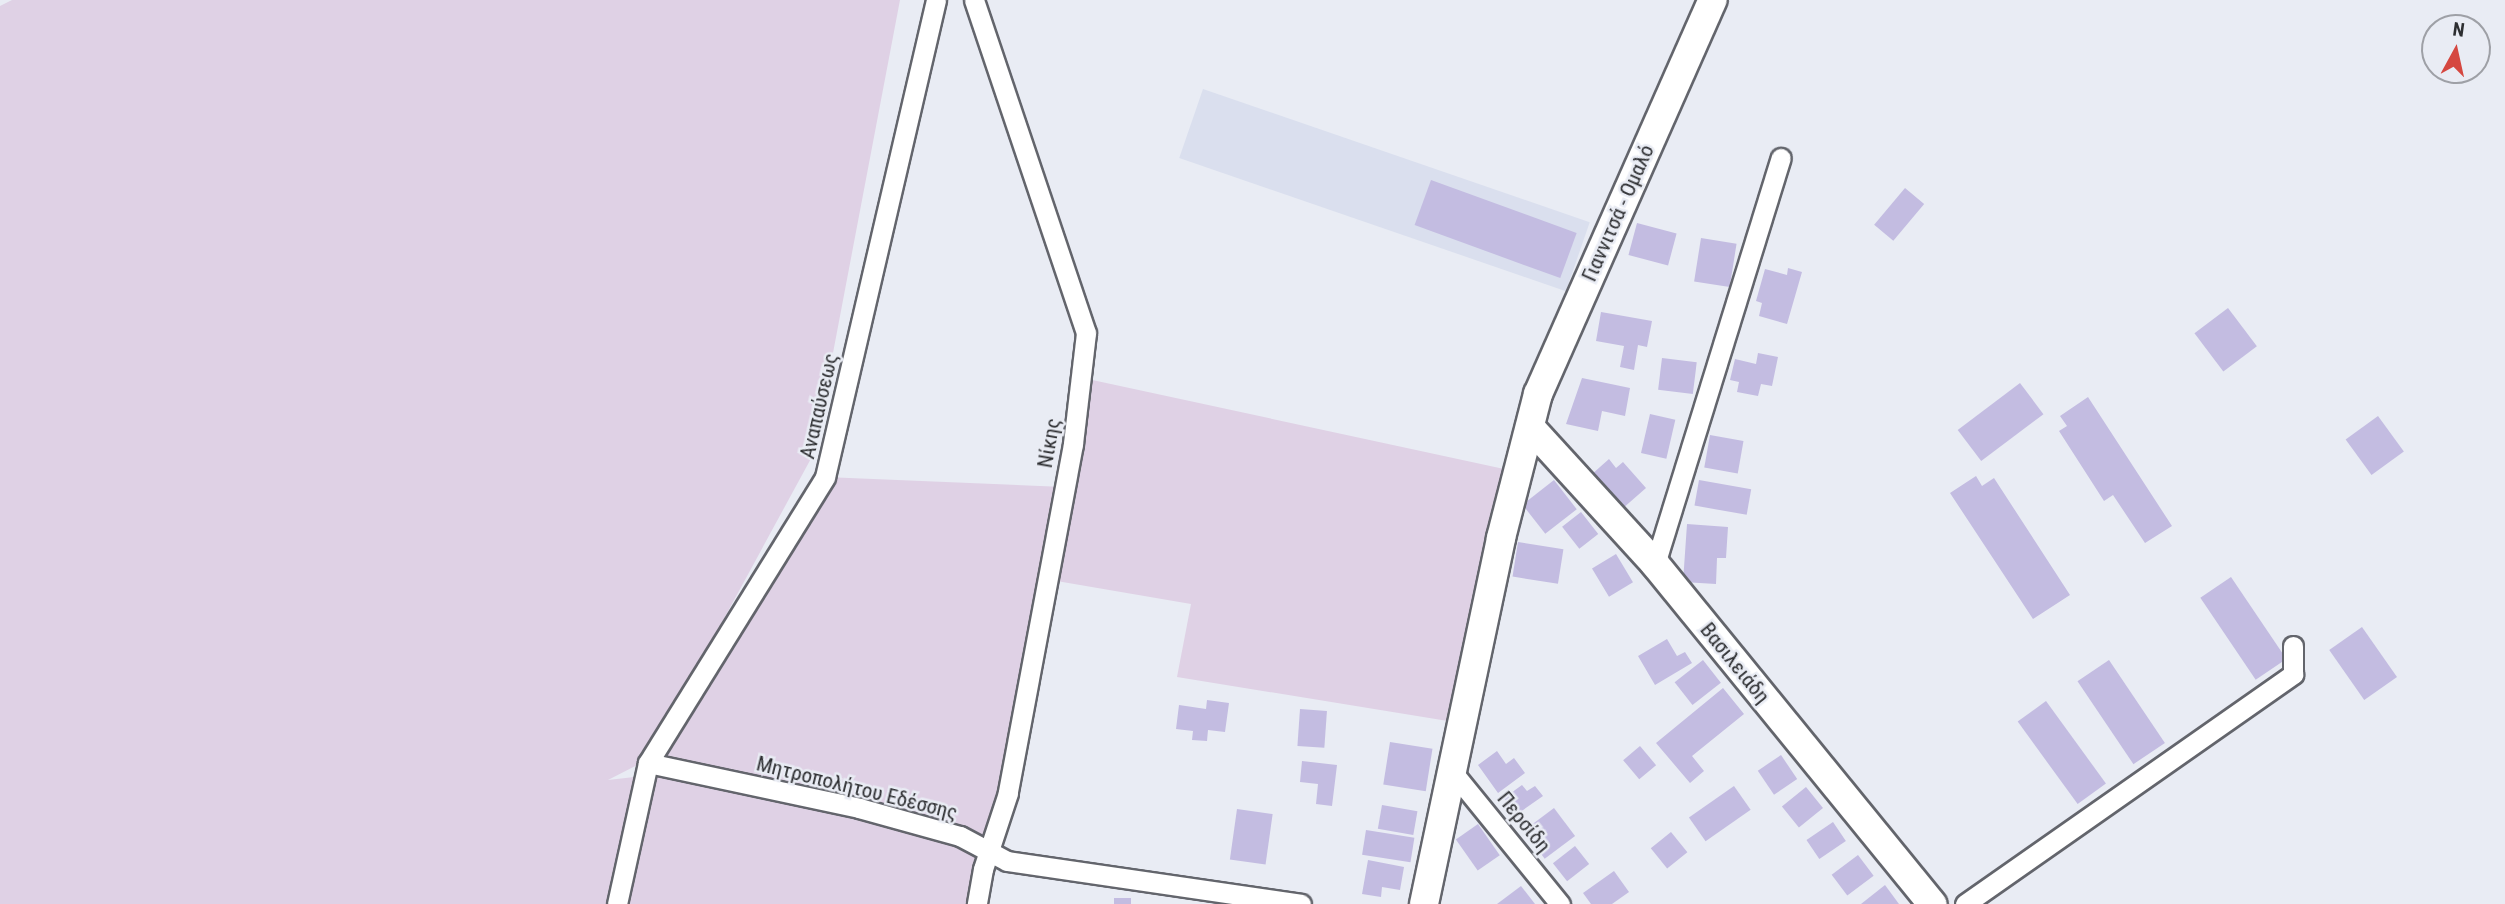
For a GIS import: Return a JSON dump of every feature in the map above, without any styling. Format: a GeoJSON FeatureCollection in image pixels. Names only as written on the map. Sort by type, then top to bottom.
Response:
{"type":"FeatureCollection","features":[{"type":"Feature","properties":{"kind":"street","name":"Αναπαύσεως"},"geometry":{"type":"LineString","coordinates":[[617,904],[648,763],[825,477],[936,0]]}},
{"type":"Feature","properties":{"kind":"street","name":"Νίκης"},"geometry":{"type":"LineString","coordinates":[[974,0],[1086,333],[1073,444],[1008,793],[989,852],[978,904]]}},
{"type":"Feature","properties":{"kind":"street","name":"Γιαννιτσά - Ομαλό"},"geometry":{"type":"LineString","coordinates":[[1424,904],[1501,538],[1550,365],[1713,0]]}},
{"type":"Feature","properties":{"kind":"street"},"geometry":{"type":"LineString","coordinates":[[1655,564],[1781,158]]}},
{"type":"Feature","properties":{"kind":"street","name":"Βασιλειάδη"},"geometry":{"type":"LineString","coordinates":[[1531,428],[1655,564],[1932,904]]}},
{"type":"Feature","properties":{"kind":"street"},"geometry":{"type":"LineString","coordinates":[[1965,904],[2293,674],[2292,646]]}},
{"type":"Feature","properties":{"kind":"street","name":"Μητροπολήτου Εδέσσης"},"geometry":{"type":"LineString","coordinates":[[648,763],[859,808],[960,836],[1007,860],[1301,904]]}},
{"type":"Feature","properties":{"kind":"street","name":"Περσίδη"},"geometry":{"type":"LineString","coordinates":[[1451,770],[1560,904]]}},
{"type":"Feature","properties":{"kind":"shaded area"},"geometry":{"type":"Polygon","coordinates":[[[12,0],[900,0],[814,453],[647,760],[608,780],[643,776],[825,477],[1064,487],[1083,378],[1518,472],[1460,723],[1177,677],[1191,604],[1045,579],[977,904],[0,904],[0,6],[12,0]]]}},
{"type":"Feature","properties":{"kind":"shaded area"},"geometry":{"type":"Polygon","coordinates":[[[1203,89],[1590,222],[1566,291],[1179,158],[1203,89]]]}},
{"type":"Feature","properties":{"kind":"building"},"geometry":{"type":"Polygon","coordinates":[[[1431,180],[1577,233],[1560,278],[1415,225],[1431,180]]]}},
{"type":"Feature","properties":{"kind":"building"},"geometry":{"type":"Polygon","coordinates":[[[1905,188],[1924,204],[1893,241],[1874,225],[1905,188]]]}},
{"type":"Feature","properties":{"kind":"building"},"geometry":{"type":"Polygon","coordinates":[[[1637,223],[1677,234],[1668,265],[1628,255],[1637,223]]]}},
{"type":"Feature","properties":{"kind":"building"},"geometry":{"type":"Polygon","coordinates":[[[1701,238],[1737,244],[1730,287],[1694,281],[1701,238]]]}},
{"type":"Feature","properties":{"kind":"building"},"geometry":{"type":"Polygon","coordinates":[[[1788,268],[1802,272],[1787,324],[1759,316],[1762,303],[1756,301],[1765,269],[1787,275],[1788,268]]]}},
{"type":"Feature","properties":{"kind":"building"},"geometry":{"type":"Polygon","coordinates":[[[2228,308],[2257,346],[2223,372],[2194,333],[2228,308]]]}},
{"type":"Feature","properties":{"kind":"building"},"geometry":{"type":"Polygon","coordinates":[[[1601,312],[1652,321],[1647,347],[1638,345],[1634,370],[1620,367],[1624,346],[1596,341],[1601,312]]]}},
{"type":"Feature","properties":{"kind":"building"},"geometry":{"type":"Polygon","coordinates":[[[1758,353],[1778,357],[1772,386],[1761,384],[1758,396],[1737,392],[1739,382],[1730,380],[1735,359],[1756,364],[1758,353]]]}},
{"type":"Feature","properties":{"kind":"building"},"geometry":{"type":"Polygon","coordinates":[[[1662,358],[1697,362],[1693,394],[1658,390],[1662,358]]]}},
{"type":"Feature","properties":{"kind":"building"},"geometry":{"type":"Polygon","coordinates":[[[1582,378],[1630,388],[1625,416],[1602,411],[1598,431],[1566,424],[1582,378]]]}},
{"type":"Feature","properties":{"kind":"building"},"geometry":{"type":"Polygon","coordinates":[[[2020,383],[2043,414],[1981,461],[1958,430],[2020,383]]]}},
{"type":"Feature","properties":{"kind":"building"},"geometry":{"type":"Polygon","coordinates":[[[2088,397],[2172,526],[2145,543],[2113,495],[2104,501],[2059,431],[2067,426],[2060,416],[2088,397]]]}},
{"type":"Feature","properties":{"kind":"building"},"geometry":{"type":"Polygon","coordinates":[[[1650,414],[1675,420],[1666,459],[1641,453],[1650,414]]]}},
{"type":"Feature","properties":{"kind":"building"},"geometry":{"type":"Polygon","coordinates":[[[2378,416],[2404,452],[2372,475],[2346,440],[2378,416]]]}},
{"type":"Feature","properties":{"kind":"building"},"geometry":{"type":"Polygon","coordinates":[[[1710,435],[1743,441],[1738,473],[1704,467],[1710,435]]]}},
{"type":"Feature","properties":{"kind":"building"},"geometry":{"type":"Polygon","coordinates":[[[1609,459],[1616,468],[1623,462],[1646,488],[1622,509],[1591,475],[1609,459]]]}},
{"type":"Feature","properties":{"kind":"building"},"geometry":{"type":"Polygon","coordinates":[[[1976,476],[1982,486],[1994,478],[2070,595],[2033,619],[1950,493],[1976,476]]]}},
{"type":"Feature","properties":{"kind":"building"},"geometry":{"type":"Polygon","coordinates":[[[1554,480],[1577,509],[1545,534],[1522,505],[1554,480]]]}},
{"type":"Feature","properties":{"kind":"building"},"geometry":{"type":"Polygon","coordinates":[[[1699,480],[1751,489],[1747,515],[1694,506],[1699,480]]]}},
{"type":"Feature","properties":{"kind":"building"},"geometry":{"type":"Polygon","coordinates":[[[1581,512],[1598,534],[1579,549],[1562,527],[1581,512]]]}},
{"type":"Feature","properties":{"kind":"building"},"geometry":{"type":"Polygon","coordinates":[[[1687,524],[1728,527],[1726,558],[1717,558],[1716,584],[1683,582],[1687,524]]]}},
{"type":"Feature","properties":{"kind":"building"},"geometry":{"type":"Polygon","coordinates":[[[1518,542],[1563,549],[1558,584],[1513,577],[1518,542]]]}},
{"type":"Feature","properties":{"kind":"building"},"geometry":{"type":"Polygon","coordinates":[[[1616,554],[1633,582],[1609,597],[1592,568],[1616,554]]]}},
{"type":"Feature","properties":{"kind":"building"},"geometry":{"type":"Polygon","coordinates":[[[2231,577],[2286,659],[2256,680],[2200,598],[2231,577]]]}},
{"type":"Feature","properties":{"kind":"building"},"geometry":{"type":"Polygon","coordinates":[[[2362,627],[2397,677],[2364,700],[2329,650],[2362,627]]]}},
{"type":"Feature","properties":{"kind":"building"},"geometry":{"type":"Polygon","coordinates":[[[1667,639],[1677,656],[1685,652],[1692,663],[1655,685],[1638,656],[1667,639]]]}},
{"type":"Feature","properties":{"kind":"building"},"geometry":{"type":"Polygon","coordinates":[[[1703,660],[1721,683],[1692,705],[1675,682],[1703,660]]]}},
{"type":"Feature","properties":{"kind":"building"},"geometry":{"type":"Polygon","coordinates":[[[2109,660],[2165,743],[2133,764],[2077,681],[2109,660]]]}},
{"type":"Feature","properties":{"kind":"building"},"geometry":{"type":"Polygon","coordinates":[[[1723,688],[1744,714],[1692,756],[1704,771],[1690,783],[1656,743],[1723,688]]]}},
{"type":"Feature","properties":{"kind":"building"},"geometry":{"type":"Polygon","coordinates":[[[1207,700],[1229,703],[1225,732],[1208,730],[1207,741],[1192,740],[1193,731],[1176,729],[1179,705],[1206,709],[1207,700]]]}},
{"type":"Feature","properties":{"kind":"building"},"geometry":{"type":"Polygon","coordinates":[[[2046,701],[2106,784],[2078,804],[2018,722],[2046,701]]]}},
{"type":"Feature","properties":{"kind":"building"},"geometry":{"type":"Polygon","coordinates":[[[1300,709],[1327,711],[1324,748],[1297,746],[1300,709]]]}},
{"type":"Feature","properties":{"kind":"building"},"geometry":{"type":"Polygon","coordinates":[[[1390,742],[1432,749],[1426,791],[1383,784],[1390,742]]]}},
{"type":"Feature","properties":{"kind":"building"},"geometry":{"type":"Polygon","coordinates":[[[1640,746],[1656,765],[1639,779],[1623,760],[1640,746]]]}},
{"type":"Feature","properties":{"kind":"building"},"geometry":{"type":"Polygon","coordinates":[[[1497,751],[1506,764],[1514,758],[1525,773],[1498,793],[1478,765],[1497,751]]]}},
{"type":"Feature","properties":{"kind":"building"},"geometry":{"type":"Polygon","coordinates":[[[1781,755],[1797,779],[1774,795],[1758,771],[1781,755]]]}},
{"type":"Feature","properties":{"kind":"building"},"geometry":{"type":"Polygon","coordinates":[[[1302,761],[1337,765],[1332,806],[1316,804],[1318,784],[1300,782],[1302,761]]]}},
{"type":"Feature","properties":{"kind":"building"},"geometry":{"type":"Polygon","coordinates":[[[1522,785],[1527,791],[1535,786],[1543,796],[1516,815],[1504,798],[1522,785]]]}},
{"type":"Feature","properties":{"kind":"building"},"geometry":{"type":"Polygon","coordinates":[[[1734,786],[1751,810],[1706,841],[1689,818],[1734,786]]]}},
{"type":"Feature","properties":{"kind":"building"},"geometry":{"type":"Polygon","coordinates":[[[1806,787],[1823,808],[1799,827],[1782,807],[1806,787]]]}},
{"type":"Feature","properties":{"kind":"building"},"geometry":{"type":"Polygon","coordinates":[[[1382,805],[1417,811],[1413,835],[1378,829],[1382,805]]]}},
{"type":"Feature","properties":{"kind":"building"},"geometry":{"type":"Polygon","coordinates":[[[1554,808],[1575,836],[1545,859],[1524,831],[1554,808]]]}},
{"type":"Feature","properties":{"kind":"building"},"geometry":{"type":"Polygon","coordinates":[[[1237,809],[1273,814],[1266,865],[1230,860],[1237,809]]]}},
{"type":"Feature","properties":{"kind":"building"},"geometry":{"type":"Polygon","coordinates":[[[1833,822],[1846,841],[1819,859],[1806,840],[1833,822]]]}},
{"type":"Feature","properties":{"kind":"building"},"geometry":{"type":"Polygon","coordinates":[[[1478,824],[1500,855],[1478,871],[1456,839],[1478,824]]]}},
{"type":"Feature","properties":{"kind":"building"},"geometry":{"type":"Polygon","coordinates":[[[1366,830],[1414,838],[1410,862],[1362,855],[1366,830]]]}},
{"type":"Feature","properties":{"kind":"building"},"geometry":{"type":"Polygon","coordinates":[[[1671,832],[1687,852],[1667,869],[1651,848],[1671,832]]]}},
{"type":"Feature","properties":{"kind":"building"},"geometry":{"type":"Polygon","coordinates":[[[1575,846],[1589,864],[1567,881],[1553,863],[1575,846]]]}},
{"type":"Feature","properties":{"kind":"building"},"geometry":{"type":"Polygon","coordinates":[[[1858,855],[1874,876],[1847,896],[1832,875],[1858,855]]]}},
{"type":"Feature","properties":{"kind":"building"},"geometry":{"type":"Polygon","coordinates":[[[1368,860],[1404,867],[1400,890],[1382,887],[1381,897],[1362,894],[1368,860]]]}},
{"type":"Feature","properties":{"kind":"building"},"geometry":{"type":"Polygon","coordinates":[[[1614,871],[1629,892],[1612,904],[1591,904],[1583,893],[1614,871]]]}},
{"type":"Feature","properties":{"kind":"building"},"geometry":{"type":"Polygon","coordinates":[[[1885,885],[1899,904],[1861,904],[1885,885]]]}},
{"type":"Feature","properties":{"kind":"building"},"geometry":{"type":"Polygon","coordinates":[[[1521,886],[1535,904],[1497,904],[1521,886]]]}},
{"type":"Feature","properties":{"kind":"building"},"geometry":{"type":"Polygon","coordinates":[[[1114,898],[1131,898],[1131,904],[1114,904],[1114,898]]]}}]}
